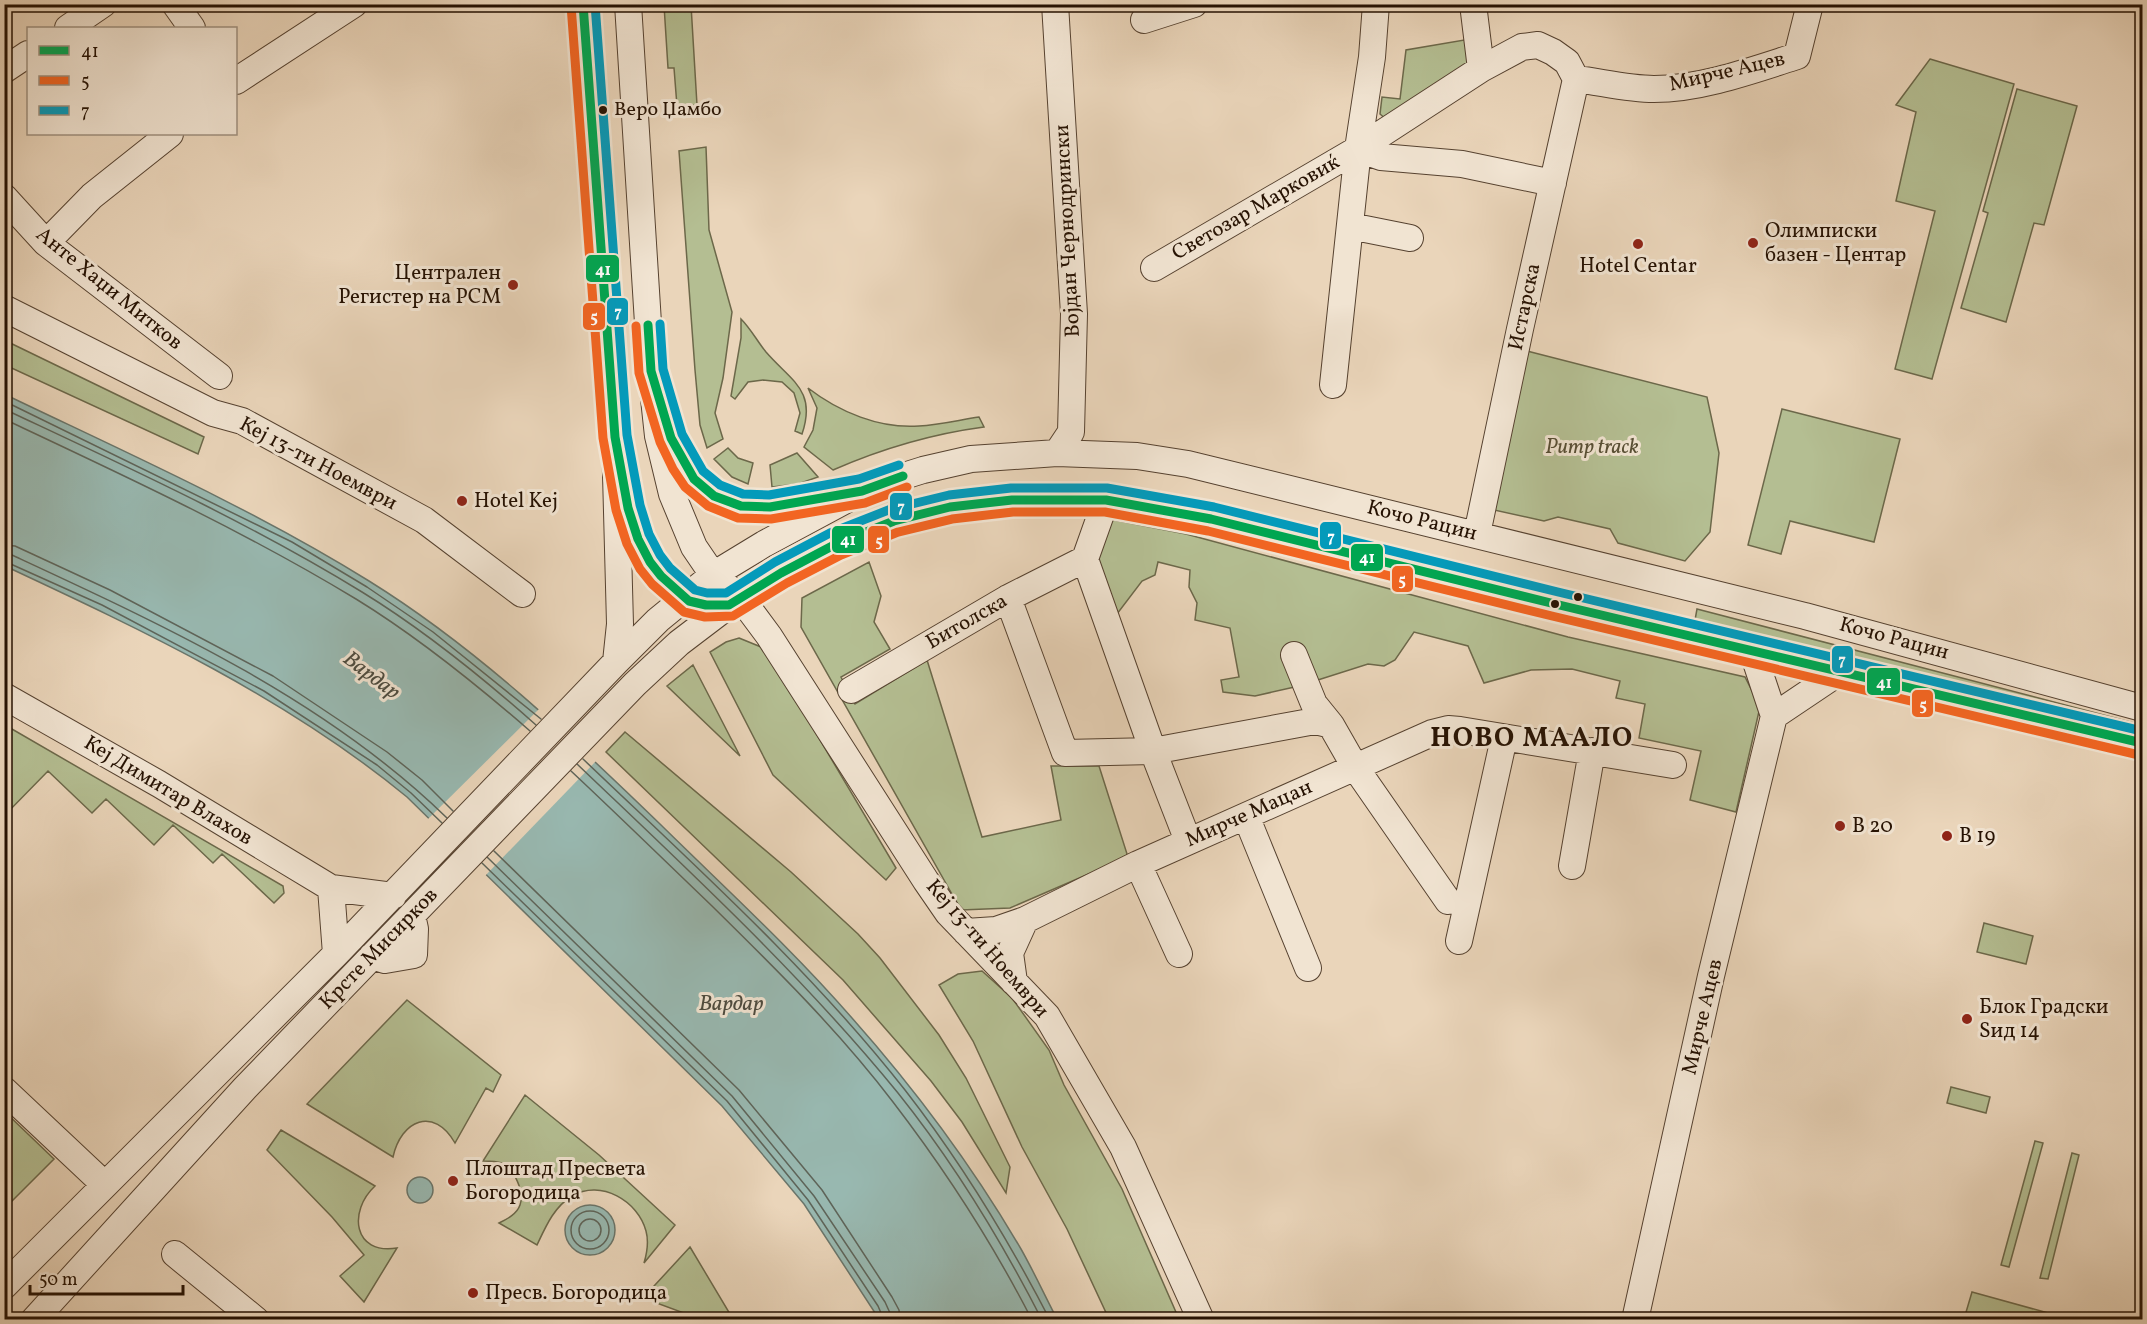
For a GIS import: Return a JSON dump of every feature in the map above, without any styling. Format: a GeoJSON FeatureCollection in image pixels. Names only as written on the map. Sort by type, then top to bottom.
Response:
{"type":"FeatureCollection","features":[{"type":"Feature","properties":{"kind":"street"},"geometry":{"type":"LineString","coordinates":[[69,27],[103,4]]}},
{"type":"Feature","properties":{"kind":"street"},"geometry":{"type":"LineString","coordinates":[[175,4],[191,27]]}},
{"type":"Feature","properties":{"kind":"street"},"geometry":{"type":"LineString","coordinates":[[237,80],[354,4]]}},
{"type":"Feature","properties":{"kind":"street"},"geometry":{"type":"LineString","coordinates":[[583,4],[615,437],[620,613],[616,662]]}},
{"type":"Feature","properties":{"kind":"street"},"geometry":{"type":"LineString","coordinates":[[628,4],[651,371],[677,451],[694,479],[726,502],[741,506],[770,507],[862,491]]}},
{"type":"Feature","properties":{"kind":"street","name":"Војдан Чернодрински"},"geometry":{"type":"LineString","coordinates":[[1055,4],[1074,314],[1071,432],[1057,453]]}},
{"type":"Feature","properties":{"kind":"street"},"geometry":{"type":"LineString","coordinates":[[1144,20],[1194,4]]}},
{"type":"Feature","properties":{"kind":"street"},"geometry":{"type":"LineString","coordinates":[[1334,385],[1358,149],[1372,57],[1376,4]]}},
{"type":"Feature","properties":{"kind":"street"},"geometry":{"type":"LineString","coordinates":[[1473,4],[1481,69],[1522,47],[1538,45],[1567,62],[1576,79]]}},
{"type":"Feature","properties":{"kind":"street","name":"Мирче Ацев"},"geometry":{"type":"LineString","coordinates":[[1576,79],[1653,89],[1685,86],[1745,73],[1797,56],[1810,4]]}},
{"type":"Feature","properties":{"kind":"street"},"geometry":{"type":"LineString","coordinates":[[4,70],[27,55]]}},
{"type":"Feature","properties":{"kind":"street","name":"Светозар Марковиќ"},"geometry":{"type":"LineString","coordinates":[[1154,268],[1358,149],[1481,69]]}},
{"type":"Feature","properties":{"kind":"street","name":"Истарска"},"geometry":{"type":"LineString","coordinates":[[1477,534],[1576,79]]}},
{"type":"Feature","properties":{"kind":"street"},"geometry":{"type":"LineString","coordinates":[[46,243],[92,196],[169,135]]}},
{"type":"Feature","properties":{"kind":"street","name":"Светозар Марковиќ"},"geometry":{"type":"LineString","coordinates":[[1358,149],[1381,157],[1462,164],[1553,183]]}},
{"type":"Feature","properties":{"kind":"street","name":"Анте Хаџи Митков"},"geometry":{"type":"LineString","coordinates":[[4,197],[46,243],[219,376]]}},
{"type":"Feature","properties":{"kind":"street"},"geometry":{"type":"LineString","coordinates":[[1350,226],[1410,238]]}},
{"type":"Feature","properties":{"kind":"street","name":"Кеј 13-ти Ноември"},"geometry":{"type":"LineString","coordinates":[[4,308],[213,413],[242,421],[414,515],[522,594]]}},
{"type":"Feature","properties":{"kind":"street","name":"Кеј 13-ти Ноември"},"geometry":{"type":"LineString","coordinates":[[651,371],[658,436],[672,494],[694,546],[734,601],[775,645],[948,913],[1047,1016],[1123,1147],[1201,1320]]}},
{"type":"Feature","properties":{"kind":"street"},"geometry":{"type":"LineString","coordinates":[[615,437],[628,508],[638,538],[650,562],[661,576],[692,601],[734,601]]}},
{"type":"Feature","properties":{"kind":"street","name":"Кочо Рацин"},"geometry":{"type":"LineString","coordinates":[[713,575],[764,544],[862,491],[923,470],[971,459],[1057,453],[1137,456],[1188,464],[1805,616],[2142,708]]}},
{"type":"Feature","properties":{"kind":"street","name":"Кочо Рацин"},"geometry":{"type":"LineString","coordinates":[[734,601],[836,544],[894,522],[950,507],[1012,500],[1106,500],[1211,519],[1555,604],[2142,743]]}},
{"type":"Feature","properties":{"kind":"street"},"geometry":{"type":"LineString","coordinates":[[1106,500],[1086,559],[1153,751],[1188,841]]}},
{"type":"Feature","properties":{"kind":"street","name":"Битолска"},"geometry":{"type":"LineString","coordinates":[[851,690],[1008,598],[1086,559]]}},
{"type":"Feature","properties":{"kind":"street","name":"Крсте Мисирков"},"geometry":{"type":"LineString","coordinates":[[4,1286],[393,896],[616,662],[658,620],[692,601],[713,575]]}},
{"type":"Feature","properties":{"kind":"street"},"geometry":{"type":"LineString","coordinates":[[1008,598],[1065,753],[1153,751],[1315,721],[1331,725]]}},
{"type":"Feature","properties":{"kind":"street"},"geometry":{"type":"LineString","coordinates":[[679,643],[692,601]]}},
{"type":"Feature","properties":{"kind":"street","name":"Крсте Мисирков"},"geometry":{"type":"LineString","coordinates":[[34,1320],[244,1089],[372,956],[385,960],[414,955],[416,929],[412,915],[635,684],[679,643],[734,601]]}},
{"type":"Feature","properties":{"kind":"street"},"geometry":{"type":"LineString","coordinates":[[1752,650],[1774,716],[1841,671]]}},
{"type":"Feature","properties":{"kind":"street"},"geometry":{"type":"LineString","coordinates":[[1294,655],[1314,704],[1331,725],[1355,767],[1448,901]]}},
{"type":"Feature","properties":{"kind":"street","name":"Кеј Димитар Влахов"},"geometry":{"type":"LineString","coordinates":[[4,696],[159,784],[331,888],[393,896]]}},
{"type":"Feature","properties":{"kind":"street","name":"Мирче Ацев"},"geometry":{"type":"LineString","coordinates":[[1635,1320],[1711,976],[1774,716]]}},
{"type":"Feature","properties":{"kind":"street","name":"Мирче Мацан"},"geometry":{"type":"LineString","coordinates":[[966,932],[996,930],[1024,920],[1188,841],[1432,733],[1448,729],[1673,765]]}},
{"type":"Feature","properties":{"kind":"street"},"geometry":{"type":"LineString","coordinates":[[1459,941],[1492,735]]}},
{"type":"Feature","properties":{"kind":"street"},"geometry":{"type":"LineString","coordinates":[[1572,866],[1592,751]]}},
{"type":"Feature","properties":{"kind":"street"},"geometry":{"type":"LineString","coordinates":[[1246,816],[1308,968]]}},
{"type":"Feature","properties":{"kind":"street"},"geometry":{"type":"LineString","coordinates":[[1138,864],[1179,954]]}},
{"type":"Feature","properties":{"kind":"street"},"geometry":{"type":"LineString","coordinates":[[331,888],[336,954]]}},
{"type":"Feature","properties":{"kind":"street"},"geometry":{"type":"LineString","coordinates":[[1014,982],[1010,952],[1024,920]]}},
{"type":"Feature","properties":{"kind":"street"},"geometry":{"type":"LineString","coordinates":[[4,1090],[105,1185]]}},
{"type":"Feature","properties":{"kind":"street"},"geometry":{"type":"LineString","coordinates":[[175,1254],[256,1320]]}},
{"type":"Feature","properties":{"kind":"green space"},"geometry":{"type":"Polygon","coordinates":[[[664,5],[691,5],[697,105],[677,106],[674,68],[668,68],[664,5]]]}},
{"type":"Feature","properties":{"kind":"green space"},"geometry":{"type":"Polygon","coordinates":[[[1470,39],[1475,65],[1387,120],[1380,114],[1382,97],[1400,99],[1406,50],[1470,39]]]}},
{"type":"Feature","properties":{"kind":"green space"},"geometry":{"type":"Polygon","coordinates":[[[1930,59],[2014,84],[1932,379],[1895,369],[1935,211],[1896,201],[1916,112],[1896,105],[1930,59]]]}},
{"type":"Feature","properties":{"kind":"green space"},"geometry":{"type":"Polygon","coordinates":[[[2017,89],[2077,106],[2044,225],[2034,223],[2006,322],[1961,308],[1988,213],[1983,211],[2017,89]]]}},
{"type":"Feature","properties":{"kind":"green space"},"geometry":{"type":"Polygon","coordinates":[[[706,147],[709,230],[732,312],[723,378],[715,413],[723,439],[707,448],[700,425],[679,151],[706,147]]]}},
{"type":"Feature","properties":{"kind":"green space"},"geometry":{"type":"Polygon","coordinates":[[[741,319],[766,352],[799,387],[804,396],[806,419],[802,434],[795,431],[800,413],[794,393],[782,382],[763,380],[748,382],[735,399],[731,396],[741,338],[741,319]]]}},
{"type":"Feature","properties":{"kind":"green space"},"geometry":{"type":"Polygon","coordinates":[[[4,340],[204,437],[198,454],[5,365],[4,340]]]}},
{"type":"Feature","properties":{"kind":"green space","name":"Pump track"},"geometry":{"type":"Polygon","coordinates":[[[1527,351],[1707,397],[1719,453],[1710,532],[1685,561],[1618,543],[1610,529],[1558,517],[1544,521],[1494,510],[1527,351]]]}},
{"type":"Feature","properties":{"kind":"green space"},"geometry":{"type":"Polygon","coordinates":[[[808,388],[846,411],[875,422],[919,426],[979,417],[984,427],[907,443],[833,470],[804,447],[813,430],[817,408],[808,388]]]}},
{"type":"Feature","properties":{"kind":"green space"},"geometry":{"type":"Polygon","coordinates":[[[1782,409],[1900,439],[1874,542],[1790,521],[1781,554],[1748,545],[1782,409]]]}},
{"type":"Feature","properties":{"kind":"green space"},"geometry":{"type":"Polygon","coordinates":[[[728,448],[738,458],[753,463],[748,484],[732,477],[714,459],[728,448]]]}},
{"type":"Feature","properties":{"kind":"green space"},"geometry":{"type":"Polygon","coordinates":[[[797,453],[818,477],[798,484],[772,487],[770,465],[797,453]]]}},
{"type":"Feature","properties":{"kind":"green space"},"geometry":{"type":"Polygon","coordinates":[[[1114,520],[1186,534],[1568,637],[1745,677],[1760,707],[1736,812],[1690,800],[1701,751],[1639,738],[1645,704],[1616,698],[1620,681],[1572,669],[1531,670],[1484,683],[1468,646],[1414,632],[1395,660],[1384,666],[1368,664],[1299,686],[1255,696],[1223,692],[1221,680],[1239,677],[1230,628],[1195,620],[1197,603],[1189,587],[1190,570],[1158,562],[1155,575],[1142,581],[1117,614],[1096,556],[1102,528],[1114,520]]]}},
{"type":"Feature","properties":{"kind":"green space"},"geometry":{"type":"Polygon","coordinates":[[[869,562],[881,596],[874,622],[890,649],[841,677],[855,704],[927,660],[982,837],[1061,820],[1051,766],[1099,766],[1128,857],[1010,908],[961,910],[801,627],[802,598],[869,562]]]}},
{"type":"Feature","properties":{"kind":"green space"},"geometry":{"type":"Polygon","coordinates":[[[1697,609],[2142,725],[2142,733],[1695,620],[1697,609]]]}},
{"type":"Feature","properties":{"kind":"green space"},"geometry":{"type":"Polygon","coordinates":[[[739,638],[761,647],[772,659],[896,868],[886,880],[773,775],[710,652],[726,642],[739,638]]]}},
{"type":"Feature","properties":{"kind":"green space"},"geometry":{"type":"Polygon","coordinates":[[[693,665],[740,756],[667,686],[693,665]]]}},
{"type":"Feature","properties":{"kind":"green space"},"geometry":{"type":"Polygon","coordinates":[[[5,725],[283,886],[284,893],[274,903],[222,854],[213,863],[173,825],[154,845],[106,799],[92,813],[48,771],[5,815],[5,725]]]}},
{"type":"Feature","properties":{"kind":"green space"},"geometry":{"type":"Polygon","coordinates":[[[625,732],[791,872],[858,934],[880,958],[939,1035],[966,1078],[1010,1167],[1006,1193],[962,1122],[931,1081],[843,980],[606,752],[625,732]]]}},
{"type":"Feature","properties":{"kind":"green space"},"geometry":{"type":"Polygon","coordinates":[[[1984,923],[2033,936],[2026,964],[1977,952],[1984,923]]]}},
{"type":"Feature","properties":{"kind":"green space"},"geometry":{"type":"Polygon","coordinates":[[[982,971],[1012,998],[1049,1050],[1064,1085],[1122,1189],[1179,1319],[1109,1319],[1067,1229],[1022,1147],[973,1041],[939,985],[958,974],[982,971]]]}},
{"type":"Feature","properties":{"kind":"green space"},"geometry":{"type":"Polygon","coordinates":[[[407,1000],[501,1075],[493,1092],[486,1088],[455,1143],[447,1131],[438,1124],[428,1121],[419,1122],[403,1134],[393,1157],[307,1104],[407,1000]]]}},
{"type":"Feature","properties":{"kind":"green space"},"geometry":{"type":"Polygon","coordinates":[[[1951,1087],[1990,1097],[1986,1113],[1947,1103],[1951,1087]]]}},
{"type":"Feature","properties":{"kind":"green space"},"geometry":{"type":"Polygon","coordinates":[[[525,1095],[599,1155],[675,1225],[644,1263],[647,1239],[642,1220],[627,1202],[606,1192],[583,1191],[566,1200],[551,1218],[537,1245],[499,1223],[519,1208],[520,1188],[511,1170],[502,1163],[483,1161],[525,1095]]]}},
{"type":"Feature","properties":{"kind":"green space"},"geometry":{"type":"Polygon","coordinates":[[[4,1111],[54,1159],[5,1208],[4,1208],[4,1111]]]}},
{"type":"Feature","properties":{"kind":"green space"},"geometry":{"type":"Polygon","coordinates":[[[281,1130],[375,1186],[366,1196],[361,1207],[358,1218],[359,1229],[371,1245],[397,1248],[364,1302],[340,1276],[364,1255],[332,1217],[267,1150],[281,1130]]]}},
{"type":"Feature","properties":{"kind":"green space"},"geometry":{"type":"Polygon","coordinates":[[[2035,1141],[2043,1143],[2009,1267],[2001,1265],[2035,1141]]]}},
{"type":"Feature","properties":{"kind":"green space"},"geometry":{"type":"Polygon","coordinates":[[[2072,1153],[2079,1155],[2048,1279],[2040,1278],[2072,1153]]]}},
{"type":"Feature","properties":{"kind":"green space"},"geometry":{"type":"Polygon","coordinates":[[[690,1247],[733,1319],[700,1319],[643,1298],[690,1247]]]}},
{"type":"Feature","properties":{"kind":"green space"},"geometry":{"type":"Polygon","coordinates":[[[1972,1292],[2059,1316],[2072,1319],[1964,1319],[1972,1292]]]}},
{"type":"Feature","properties":{"kind":"water","name":"Вардар"},"geometry":{"type":"Polygon","coordinates":[[[4,394],[235,506],[325,555],[409,607],[485,664],[521,695],[591,758],[758,919],[829,992],[875,1045],[942,1129],[1003,1218],[1057,1319],[879,1319],[804,1204],[722,1106],[407,797],[361,761],[264,698],[162,642],[5,566],[4,394]]]}},
{"type":"Feature","properties":{"kind":"water"},"geometry":{"type":"Polygon","coordinates":[[[420,1177],[429,1181],[433,1190],[429,1199],[420,1203],[411,1199],[407,1190],[411,1181],[420,1177]]]}},
{"type":"Feature","properties":{"kind":"water"},"geometry":{"type":"Polygon","coordinates":[[[590,1205],[608,1212],[615,1230],[608,1248],[590,1255],[572,1248],[565,1230],[572,1212],[590,1205]]]}},
{"type":"Feature","properties":{"kind":"pier"},"geometry":{"type":"Polygon","coordinates":[[[541,707],[597,760],[484,877],[426,821],[541,707]]]}},
{"type":"Feature","properties":{"kind":"transit line","name":"41"},"geometry":{"type":"LineString","coordinates":[[583,4],[615,437],[628,508],[638,539],[650,562],[661,576],[689,601],[706,605],[729,605],[781,573],[836,544],[894,521],[950,507],[1012,500],[1106,500],[1211,519],[1555,604],[2142,743]]}},
{"type":"Feature","properties":{"kind":"transit line","name":"7"},"geometry":{"type":"LineString","coordinates":[[595,4],[627,435],[640,505],[649,534],[670,568],[695,590],[707,593],[726,593],[775,562],[830,533],[891,509],[949,495],[1011,488],[1107,488],[1214,507],[1558,592],[2142,731]]}},
{"type":"Feature","properties":{"kind":"transit line","name":"5"},"geometry":{"type":"LineString","coordinates":[[571,5],[603,438],[616,510],[627,544],[640,569],[652,584],[684,612],[705,617],[733,616],[787,583],[841,555],[898,532],[952,519],[1013,512],[1105,512],[1208,531],[1552,616],[2139,755]]}},
{"type":"Feature","properties":{"kind":"transit line","name":"7"},"geometry":{"type":"LineString","coordinates":[[660,324],[663,369],[682,434],[703,471],[720,485],[743,494],[769,495],[859,479],[899,465]]}},
{"type":"Feature","properties":{"kind":"transit line","name":"41"},"geometry":{"type":"LineString","coordinates":[[648,325],[651,371],[671,438],[694,479],[714,496],[741,506],[770,507],[862,491],[903,476]]}},
{"type":"Feature","properties":{"kind":"transit line","name":"5"},"geometry":{"type":"LineString","coordinates":[[636,326],[639,373],[660,442],[685,487],[708,506],[738,518],[771,519],[865,503],[907,487]]}},
{"type":"Feature","properties":{"kind":"place","name":"Веро Џамбо"},"geometry":{"type":"Point","coordinates":[603,110]}},
{"type":"Feature","properties":{"kind":"place","name":"Олимписки базен - Центар"},"geometry":{"type":"Point","coordinates":[1753,243]}},
{"type":"Feature","properties":{"kind":"place","name":"Hotel Centar"},"geometry":{"type":"Point","coordinates":[1638,244]}},
{"type":"Feature","properties":{"kind":"place","name":"Централен Регистер на РСМ"},"geometry":{"type":"Point","coordinates":[513,285]}},
{"type":"Feature","properties":{"kind":"place","name":"Hotel Kej"},"geometry":{"type":"Point","coordinates":[462,501]}},
{"type":"Feature","properties":{"kind":"place","name":"B 20"},"geometry":{"type":"Point","coordinates":[1840,826]}},
{"type":"Feature","properties":{"kind":"place","name":"B 19"},"geometry":{"type":"Point","coordinates":[1947,836]}},
{"type":"Feature","properties":{"kind":"place","name":"Блок Градски Sид 14"},"geometry":{"type":"Point","coordinates":[1967,1019]}},
{"type":"Feature","properties":{"kind":"place","name":"Плоштад Пресвета Богородица"},"geometry":{"type":"Point","coordinates":[453,1181]}},
{"type":"Feature","properties":{"kind":"place","name":"Пресв. Богородица"},"geometry":{"type":"Point","coordinates":[473,1293]}},
{"type":"Feature","properties":{"kind":"district","name":"НОВО МААЛО"},"geometry":{"type":"Point","coordinates":[1532,739]}}]}
